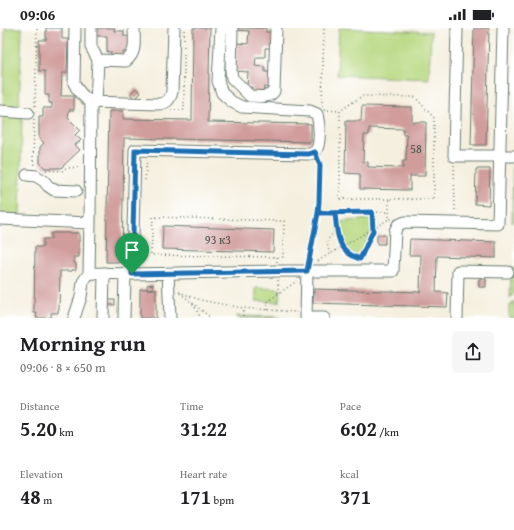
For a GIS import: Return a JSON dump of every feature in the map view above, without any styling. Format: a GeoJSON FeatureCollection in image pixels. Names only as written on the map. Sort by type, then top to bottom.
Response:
{"type":"FeatureCollection","features":[{"type":"Feature","properties":{"kind":"lane"},"geometry":{"type":"LineString","coordinates":[[75,28],[74,83],[77,90],[84,98],[93,102],[159,104],[165,103],[170,98],[172,92],[174,28]]}},
{"type":"Feature","properties":{"kind":"lane"},"geometry":{"type":"LineString","coordinates":[[74,318],[81,297],[83,282],[89,273],[93,102],[98,60],[90,47],[91,28]]}},
{"type":"Feature","properties":{"kind":"lane"},"geometry":{"type":"LineString","coordinates":[[98,60],[126,61],[131,57],[134,51],[134,28]]}},
{"type":"Feature","properties":{"kind":"lane"},"geometry":{"type":"LineString","coordinates":[[124,318],[135,150],[308,154],[315,152],[318,146],[319,121],[317,114],[310,111],[242,107],[232,102],[222,93],[218,81],[220,33],[234,34],[231,72],[232,78],[250,96],[266,97],[272,95],[274,91],[276,28]]}},
{"type":"Feature","properties":{"kind":"lane"},"geometry":{"type":"LineString","coordinates":[[457,28],[454,156],[514,156]]}},
{"type":"Feature","properties":{"kind":"lane"},"geometry":{"type":"LineString","coordinates":[[89,273],[128,274],[277,270],[393,271],[395,231],[398,225],[404,222],[498,224],[503,28]]}},
{"type":"Feature","properties":{"kind":"lane"},"geometry":{"type":"LineString","coordinates":[[0,111],[32,112]]}},
{"type":"Feature","properties":{"kind":"lane"},"geometry":{"type":"LineString","coordinates":[[27,175],[36,176],[54,190],[76,191]]}},
{"type":"Feature","properties":{"kind":"lane"},"geometry":{"type":"LineString","coordinates":[[0,219],[90,223]]}},
{"type":"Feature","properties":{"kind":"lane"},"geometry":{"type":"LineString","coordinates":[[307,271],[306,316],[324,318]]}},
{"type":"Feature","properties":{"kind":"lane"},"geometry":{"type":"LineString","coordinates":[[457,318],[458,271],[508,272]]}},
{"type":"Feature","properties":{"kind":"lane"},"geometry":{"type":"LineString","coordinates":[[103,318],[104,273]]}},
{"type":"Feature","properties":{"kind":"lane"},"geometry":{"type":"LineString","coordinates":[[168,273],[170,318]]}},
{"type":"Feature","properties":{"kind":"path"},"geometry":{"type":"LineString","coordinates":[[37,28],[32,112],[33,163],[38,170]]}},
{"type":"Feature","properties":{"kind":"path"},"geometry":{"type":"LineString","coordinates":[[168,110],[184,110],[184,28]]}},
{"type":"Feature","properties":{"kind":"path"},"geometry":{"type":"LineString","coordinates":[[324,28],[322,110],[340,111],[362,96],[415,97],[434,118],[434,199],[340,199],[340,111]]}},
{"type":"Feature","properties":{"kind":"path"},"geometry":{"type":"LineString","coordinates":[[268,310],[268,301],[301,278],[307,271],[319,202],[320,165],[315,152]]}},
{"type":"Feature","properties":{"kind":"path"},"geometry":{"type":"LineString","coordinates":[[454,156],[455,219]]}},
{"type":"Feature","properties":{"kind":"path"},"geometry":{"type":"LineString","coordinates":[[46,170],[62,171],[66,168],[77,166],[91,167]]}},
{"type":"Feature","properties":{"kind":"path"},"geometry":{"type":"LineString","coordinates":[[388,199],[389,207]]}},
{"type":"Feature","properties":{"kind":"path"},"geometry":{"type":"LineString","coordinates":[[359,264],[373,231],[372,212]]}},
{"type":"Feature","properties":{"kind":"path"},"geometry":{"type":"LineString","coordinates":[[318,213],[389,212]]}},
{"type":"Feature","properties":{"kind":"path"},"geometry":{"type":"LineString","coordinates":[[335,213],[336,230],[341,246],[347,253],[360,259]]}},
{"type":"Feature","properties":{"kind":"path"},"geometry":{"type":"LineString","coordinates":[[153,217],[284,221],[283,257],[277,257],[152,255],[153,217]]}},
{"type":"Feature","properties":{"kind":"path"},"geometry":{"type":"LineString","coordinates":[[318,261],[341,246],[389,219]]}},
{"type":"Feature","properties":{"kind":"path"},"geometry":{"type":"LineString","coordinates":[[330,254],[327,241],[336,230]]}},
{"type":"Feature","properties":{"kind":"path"},"geometry":{"type":"LineString","coordinates":[[277,257],[277,264]]}},
{"type":"Feature","properties":{"kind":"path"},"geometry":{"type":"LineString","coordinates":[[278,289],[278,294]]}},
{"type":"Feature","properties":{"kind":"path"},"geometry":{"type":"LineString","coordinates":[[211,318],[179,292],[200,300],[243,308],[306,316]]}},
{"type":"Feature","properties":{"kind":"path"},"geometry":{"type":"LineString","coordinates":[[193,302],[201,318]]}},
{"type":"Feature","properties":{"kind":"path"},"geometry":{"type":"LineString","coordinates":[[242,316],[243,308]]}},
{"type":"Feature","properties":{"kind":"green space"},"geometry":{"type":"Polygon","coordinates":[[[5,28],[22,28],[19,109],[3,108],[5,28]]]}},
{"type":"Feature","properties":{"kind":"green space"},"geometry":{"type":"Polygon","coordinates":[[[339,28],[431,32],[429,79],[337,75],[339,28]]]}},
{"type":"Feature","properties":{"kind":"green space"},"geometry":{"type":"Polygon","coordinates":[[[3,116],[22,117],[20,215],[5,215],[0,212],[3,116]]]}},
{"type":"Feature","properties":{"kind":"green space"},"geometry":{"type":"Polygon","coordinates":[[[513,160],[514,222],[512,222],[513,160]]]}},
{"type":"Feature","properties":{"kind":"green space"},"geometry":{"type":"Polygon","coordinates":[[[371,219],[371,231],[360,257],[354,255],[345,248],[343,244],[338,222],[371,219]]]}},
{"type":"Feature","properties":{"kind":"green space"},"geometry":{"type":"Polygon","coordinates":[[[511,268],[514,268],[514,293],[510,298],[511,268]]]}},
{"type":"Feature","properties":{"kind":"green space"},"geometry":{"type":"Polygon","coordinates":[[[256,288],[280,289],[279,302],[256,301],[256,288]]]}},
{"type":"Feature","properties":{"kind":"green space"},"geometry":{"type":"Polygon","coordinates":[[[514,301],[514,318],[509,318],[509,307],[514,301]]]}},
{"type":"Feature","properties":{"kind":"green space"},"geometry":{"type":"Polygon","coordinates":[[[237,316],[279,317],[279,318],[237,318],[237,316]]]}},
{"type":"Feature","properties":{"kind":"building"},"geometry":{"type":"Polygon","coordinates":[[[46,28],[62,28],[62,39],[68,39],[67,73],[62,73],[61,96],[74,96],[74,110],[69,110],[68,118],[80,130],[75,135],[81,140],[75,145],[80,150],[61,168],[45,168],[40,163],[40,147],[44,143],[39,138],[39,117],[43,117],[43,108],[52,108],[52,103],[49,103],[49,95],[45,95],[45,71],[39,71],[39,40],[46,40],[46,28]]]}},
{"type":"Feature","properties":{"kind":"building"},"geometry":{"type":"Polygon","coordinates":[[[95,28],[115,28],[114,31],[124,31],[124,36],[131,37],[131,52],[123,52],[122,59],[111,59],[111,52],[107,52],[107,36],[95,36],[95,28]]]}},
{"type":"Feature","properties":{"kind":"building"},"geometry":{"type":"Polygon","coordinates":[[[193,28],[210,28],[208,122],[311,124],[311,142],[124,138],[122,262],[106,262],[109,111],[123,111],[123,119],[192,120],[193,28]]]}},
{"type":"Feature","properties":{"kind":"building"},"geometry":{"type":"Polygon","coordinates":[[[237,28],[266,28],[266,32],[273,32],[273,48],[265,48],[265,57],[256,57],[255,66],[265,67],[265,72],[272,72],[271,88],[264,87],[263,95],[252,94],[252,87],[247,87],[248,72],[235,71],[237,43],[248,44],[249,31],[237,30],[237,28]]]}},
{"type":"Feature","properties":{"kind":"building"},"geometry":{"type":"Polygon","coordinates":[[[474,28],[489,28],[486,145],[471,145],[474,28]]]}},
{"type":"Feature","properties":{"kind":"building"},"geometry":{"type":"Polygon","coordinates":[[[136,88],[141,93],[135,99],[130,94],[136,88]]]}},
{"type":"Feature","properties":{"kind":"building"},"geometry":{"type":"Polygon","coordinates":[[[362,106],[412,107],[412,122],[426,122],[425,176],[410,176],[410,190],[360,189],[360,174],[345,173],[346,121],[361,121],[362,106]],[[369,128],[369,135],[364,135],[363,162],[368,162],[368,167],[403,168],[403,161],[406,161],[407,135],[403,135],[403,129],[369,128]]]}},
{"type":"Feature","properties":{"kind":"building"},"geometry":{"type":"Polygon","coordinates":[[[476,169],[490,169],[489,205],[475,204],[476,169]]]}},
{"type":"Feature","properties":{"kind":"building"},"geometry":{"type":"Polygon","coordinates":[[[163,226],[274,230],[273,252],[162,249],[163,226]]]}},
{"type":"Feature","properties":{"kind":"building"},"geometry":{"type":"Polygon","coordinates":[[[51,233],[79,233],[79,257],[74,257],[76,270],[60,271],[58,313],[51,313],[51,318],[36,318],[37,313],[34,313],[35,247],[43,247],[43,239],[51,239],[51,233]]]}},
{"type":"Feature","properties":{"kind":"building"},"geometry":{"type":"Polygon","coordinates":[[[377,235],[385,235],[385,244],[377,244],[377,235]]]}},
{"type":"Feature","properties":{"kind":"building"},"geometry":{"type":"Polygon","coordinates":[[[410,239],[496,242],[496,258],[437,256],[436,292],[448,293],[447,307],[313,303],[314,289],[420,292],[421,255],[409,255],[410,239]]]}},
{"type":"Feature","properties":{"kind":"building"},"geometry":{"type":"Polygon","coordinates":[[[479,279],[486,279],[486,287],[479,287],[479,279]]]}},
{"type":"Feature","properties":{"kind":"building"},"geometry":{"type":"Polygon","coordinates":[[[153,284],[153,289],[147,289],[147,285],[153,284]]]}},
{"type":"Feature","properties":{"kind":"building"},"geometry":{"type":"Polygon","coordinates":[[[140,289],[156,289],[156,318],[140,318],[140,289]]]}},
{"type":"Feature","properties":{"kind":"building"},"geometry":{"type":"Polygon","coordinates":[[[107,300],[115,300],[115,305],[107,305],[107,300]]]}},
{"type":"Feature","properties":{"kind":"route"},"geometry":{"type":"LineString","coordinates":[[132,274],[135,150],[308,154],[315,152],[320,165],[318,213],[372,212],[373,231],[360,259],[347,253],[341,246],[336,230],[335,213],[318,213],[307,271],[277,270],[132,274]]}}]}
